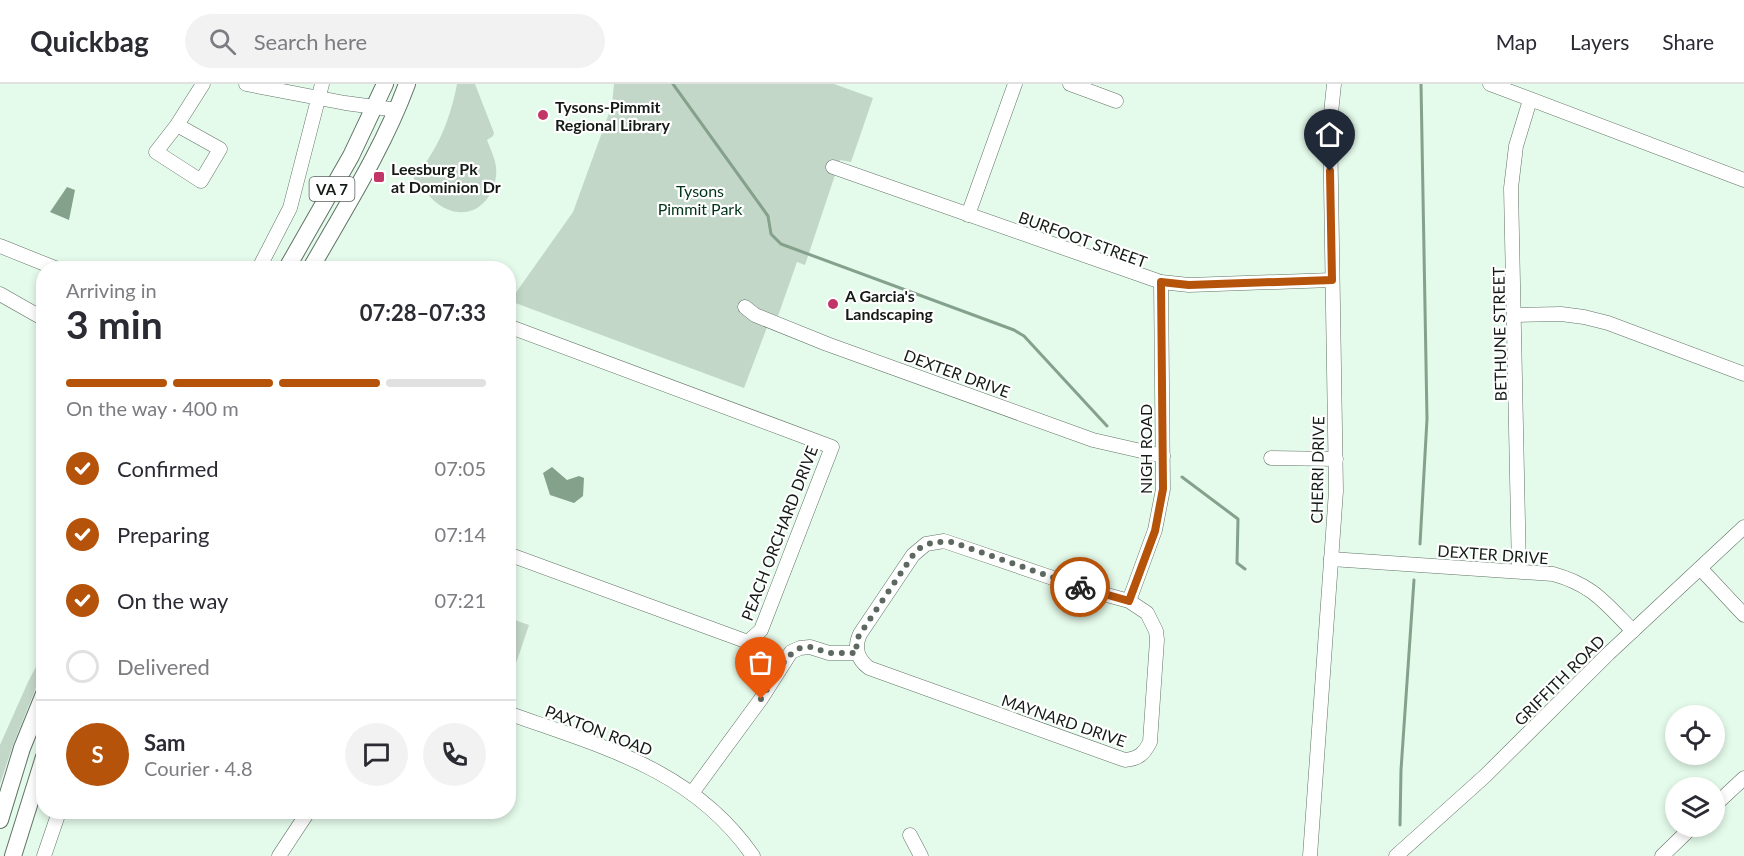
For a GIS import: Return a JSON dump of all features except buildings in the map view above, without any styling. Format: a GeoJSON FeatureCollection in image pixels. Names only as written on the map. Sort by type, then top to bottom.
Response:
{"type":"FeatureCollection","features":[{"type":"Feature","properties":{"kind":"main road","name":"VA 7"},"geometry":{"type":"LineString","coordinates":[[291,261],[351,156],[385,84]]}},
{"type":"Feature","properties":{"kind":"main road","name":"VA 7"},"geometry":{"type":"LineString","coordinates":[[315,261],[371,162],[397,110],[407,84]]}},
{"type":"Feature","properties":{"kind":"main road"},"geometry":{"type":"LineString","coordinates":[[0,820],[22,748],[36,714]]}},
{"type":"Feature","properties":{"kind":"main road"},"geometry":{"type":"LineString","coordinates":[[13,856],[36,783]]}},
{"type":"Feature","properties":{"kind":"street"},"geometry":{"type":"LineString","coordinates":[[177,125],[220,149],[201,181],[156,152],[177,125],[202,84]]}},
{"type":"Feature","properties":{"kind":"street"},"geometry":{"type":"LineString","coordinates":[[246,84],[320,91],[375,108],[397,110]]}},
{"type":"Feature","properties":{"kind":"street"},"geometry":{"type":"LineString","coordinates":[[968,215],[1015,84]]}},
{"type":"Feature","properties":{"kind":"street"},"geometry":{"type":"LineString","coordinates":[[1070,84],[1116,101]]}},
{"type":"Feature","properties":{"kind":"street","name":"CHERRI DRIVE"},"geometry":{"type":"LineString","coordinates":[[1310,856],[1336,459],[1330,123],[1334,84]]}},
{"type":"Feature","properties":{"kind":"street"},"geometry":{"type":"LineString","coordinates":[[1490,84],[1744,180]]}},
{"type":"Feature","properties":{"kind":"street"},"geometry":{"type":"LineString","coordinates":[[263,261],[290,208],[320,91]]}},
{"type":"Feature","properties":{"kind":"street","name":"BETHUNE STREET"},"geometry":{"type":"LineString","coordinates":[[1519,571],[1511,188],[1513,162],[1530,100]]}},
{"type":"Feature","properties":{"kind":"street","name":"BURFOOT STREET"},"geometry":{"type":"LineString","coordinates":[[833,167],[1161,282],[1189,285],[1332,280]]}},
{"type":"Feature","properties":{"kind":"street"},"geometry":{"type":"LineString","coordinates":[[0,246],[38,261]]}},
{"type":"Feature","properties":{"kind":"street","name":"NIGH ROAD"},"geometry":{"type":"LineString","coordinates":[[1129,601],[1155,531],[1161,506],[1163,456],[1161,282]]}},
{"type":"Feature","properties":{"kind":"street"},"geometry":{"type":"LineString","coordinates":[[0,294],[36,314]]}},
{"type":"Feature","properties":{"kind":"street","name":"DEXTER DRIVE"},"geometry":{"type":"LineString","coordinates":[[745,307],[755,315],[827,344],[1093,440],[1163,456]]}},
{"type":"Feature","properties":{"kind":"street"},"geometry":{"type":"LineString","coordinates":[[1515,315],[1561,314],[1608,323],[1744,374]]}},
{"type":"Feature","properties":{"kind":"street","name":"PEACH ORCHARD DRIVE"},"geometry":{"type":"LineString","coordinates":[[516,329],[832,447],[761,630],[748,642],[516,557]]}},
{"type":"Feature","properties":{"kind":"street"},"geometry":{"type":"LineString","coordinates":[[1271,458],[1336,459]]}},
{"type":"Feature","properties":{"kind":"street","name":"GRIFFITH ROAD"},"geometry":{"type":"LineString","coordinates":[[1396,856],[1518,745],[1744,527]]}},
{"type":"Feature","properties":{"kind":"street"},"geometry":{"type":"LineString","coordinates":[[692,793],[761,699],[791,652],[810,647],[829,653],[857,653],[856,641],[860,634],[913,555],[920,548],[933,542],[952,542],[1085,589],[1129,601]]}},
{"type":"Feature","properties":{"kind":"street","name":"DEXTER DRIVE"},"geometry":{"type":"LineString","coordinates":[[1331,559],[1553,574],[1581,584],[1592,591],[1633,632]]}},
{"type":"Feature","properties":{"kind":"street"},"geometry":{"type":"LineString","coordinates":[[1700,568],[1744,615]]}},
{"type":"Feature","properties":{"kind":"street","name":"MAYNARD DRIVE"},"geometry":{"type":"LineString","coordinates":[[857,653],[869,668],[1125,760],[1134,759],[1146,750],[1150,742],[1156,631],[1147,612],[1129,601]]}},
{"type":"Feature","properties":{"kind":"street","name":"PAXTON ROAD"},"geometry":{"type":"LineString","coordinates":[[516,716],[623,754],[657,770],[692,793],[730,827],[753,856]]}},
{"type":"Feature","properties":{"kind":"street"},"geometry":{"type":"LineString","coordinates":[[1725,796],[1744,778]]}},
{"type":"Feature","properties":{"kind":"street"},"geometry":{"type":"LineString","coordinates":[[44,856],[57,819]]}},
{"type":"Feature","properties":{"kind":"street"},"geometry":{"type":"LineString","coordinates":[[279,856],[303,819]]}},
{"type":"Feature","properties":{"kind":"street"},"geometry":{"type":"LineString","coordinates":[[910,835],[921,856]]}},
{"type":"Feature","properties":{"kind":"street"},"geometry":{"type":"LineString","coordinates":[[1662,856],[1682,837]]}},
{"type":"Feature","properties":{"kind":"green space"},"geometry":{"type":"Polygon","coordinates":[[[457,84],[475,84],[494,133],[487,140],[496,167],[494,186],[484,203],[465,212],[450,210],[437,203],[426,192],[423,185],[415,185],[414,178],[430,157],[442,134],[457,84]]]}},
{"type":"Feature","properties":{"kind":"green space","name":"Tysons Pimmit Park"},"geometry":{"type":"Polygon","coordinates":[[[614,84],[834,84],[873,98],[851,162],[840,160],[805,265],[797,262],[778,316],[772,314],[744,388],[516,303],[516,293],[573,212],[612,105],[614,84]]]}},
{"type":"Feature","properties":{"kind":"green space"},"geometry":{"type":"Polygon","coordinates":[[[516,620],[529,625],[516,663],[516,620]]]}},
{"type":"Feature","properties":{"kind":"green space"},"geometry":{"type":"Polygon","coordinates":[[[36,667],[36,688],[0,784],[0,745],[36,667]]]}},
{"type":"Feature","properties":{"kind":"shaded area"},"geometry":{"type":"Polygon","coordinates":[[[67,187],[75,190],[69,220],[50,212],[67,187]]]}},
{"type":"Feature","properties":{"kind":"shaded area"},"geometry":{"type":"Polygon","coordinates":[[[552,467],[567,480],[579,476],[584,478],[583,496],[574,503],[550,495],[543,473],[552,467]]]}},
{"type":"Feature","properties":{"kind":"waterway"},"geometry":{"type":"LineString","coordinates":[[673,84],[768,216],[771,234],[781,244],[1014,330],[1024,336],[1107,426]]}},
{"type":"Feature","properties":{"kind":"waterway"},"geometry":{"type":"LineString","coordinates":[[1420,544],[1427,419],[1421,84]]}},
{"type":"Feature","properties":{"kind":"waterway"},"geometry":{"type":"LineString","coordinates":[[1182,477],[1238,519],[1237,563],[1245,569]]}},
{"type":"Feature","properties":{"kind":"waterway"},"geometry":{"type":"LineString","coordinates":[[1400,825],[1401,770],[1414,580]]}},
{"type":"Feature","properties":{"kind":"way so far"},"geometry":{"type":"LineString","coordinates":[[761,699],[791,652],[810,647],[829,653],[857,653],[856,641],[860,634],[913,555],[926,544],[952,542],[1080,587]]}},
{"type":"Feature","properties":{"kind":"place","name":"Tysons-Pimmit Regional Library"},"geometry":{"type":"Point","coordinates":[543,115]}},
{"type":"Feature","properties":{"kind":"place","name":"Leesburg Pk at Dominion Dr"},"geometry":{"type":"Point","coordinates":[379,177]}},
{"type":"Feature","properties":{"kind":"place","name":"A Garcia's Landscaping"},"geometry":{"type":"Point","coordinates":[833,304]}},
{"type":"Feature","properties":{"kind":"route"},"geometry":{"type":"LineString","coordinates":[[1080,587],[1129,601],[1155,531],[1163,489],[1161,282],[1189,285],[1332,280],[1330,171]]}}]}
